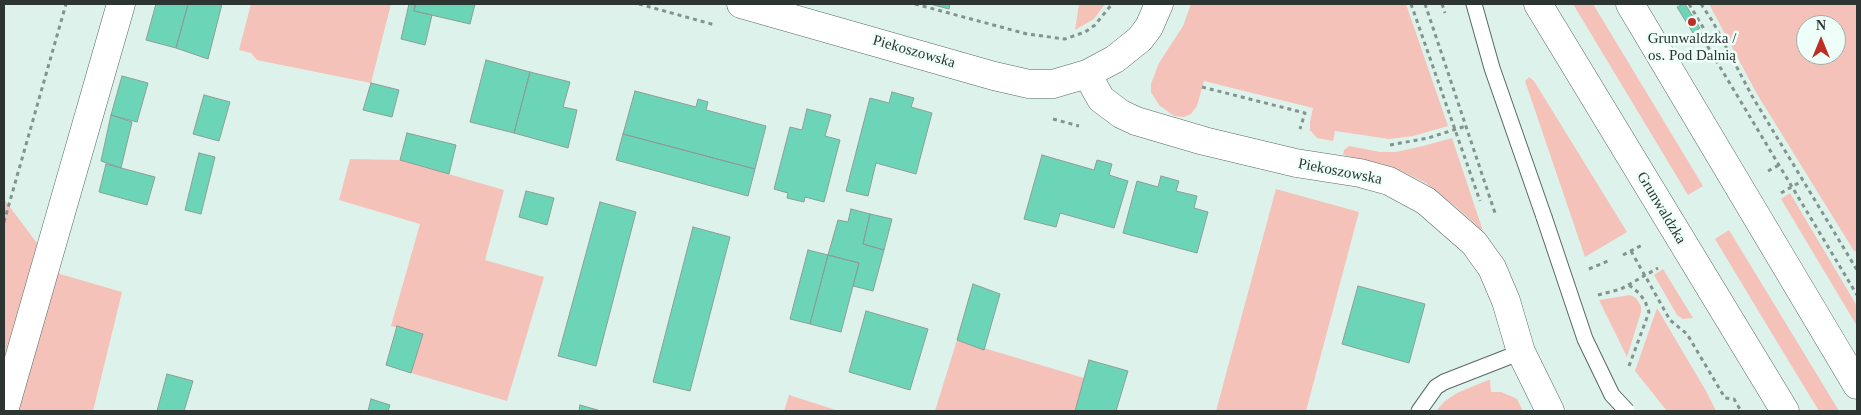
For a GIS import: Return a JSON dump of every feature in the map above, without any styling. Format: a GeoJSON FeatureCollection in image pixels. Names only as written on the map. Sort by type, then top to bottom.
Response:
{"type":"FeatureCollection","features":[{"type":"Feature","properties":{"kind":"street"},"geometry":{"type":"LineString","coordinates":[[4,411],[121,4]]}},
{"type":"Feature","properties":{"kind":"street","name":"Piekoszowska"},"geometry":{"type":"LineString","coordinates":[[741,4],[994,76],[1029,84],[1053,84],[1087,74],[1116,59],[1134,45],[1149,27],[1159,4]]}},
{"type":"Feature","properties":{"kind":"street","name":"Grunwaldzka"},"geometry":{"type":"LineString","coordinates":[[1538,4],[1784,411]]}},
{"type":"Feature","properties":{"kind":"street"},"geometry":{"type":"LineString","coordinates":[[1630,4],[1857,386]]}},
{"type":"Feature","properties":{"kind":"street","name":"Piekoszowska"},"geometry":{"type":"LineString","coordinates":[[1087,74],[1102,99],[1121,114],[1136,121],[1204,141],[1296,163],[1360,173],[1389,181],[1426,201],[1474,243],[1492,268],[1506,301],[1521,352],[1550,411]]}},
{"type":"Feature","properties":{"kind":"lane"},"geometry":{"type":"LineString","coordinates":[[1474,4],[1492,68],[1584,339],[1612,395],[1627,411]]}},
{"type":"Feature","properties":{"kind":"lane"},"geometry":{"type":"LineString","coordinates":[[1419,411],[1436,388],[1444,382],[1521,352]]}},
{"type":"Feature","properties":{"kind":"path"},"geometry":{"type":"LineString","coordinates":[[4,222],[66,4]]}},
{"type":"Feature","properties":{"kind":"path"},"geometry":{"type":"LineString","coordinates":[[916,4],[1027,34],[1065,39],[1085,32],[1095,25],[1112,4]]}},
{"type":"Feature","properties":{"kind":"path"},"geometry":{"type":"LineString","coordinates":[[1411,4],[1482,208]]}},
{"type":"Feature","properties":{"kind":"path"},"geometry":{"type":"LineString","coordinates":[[1385,145],[1413,142],[1466,126],[1425,4]]}},
{"type":"Feature","properties":{"kind":"path"},"geometry":{"type":"LineString","coordinates":[[1689,4],[1704,29],[1702,37],[1857,295]]}},
{"type":"Feature","properties":{"kind":"path"},"geometry":{"type":"LineString","coordinates":[[1701,4],[1713,22],[1752,96],[1857,270]]}},
{"type":"Feature","properties":{"kind":"path"},"geometry":{"type":"LineString","coordinates":[[1202,87],[1305,113],[1300,129],[1301,135]]}},
{"type":"Feature","properties":{"kind":"path"},"geometry":{"type":"LineString","coordinates":[[1765,173],[1779,165]]}},
{"type":"Feature","properties":{"kind":"path"},"geometry":{"type":"LineString","coordinates":[[1778,194],[1802,181]]}},
{"type":"Feature","properties":{"kind":"path"},"geometry":{"type":"LineString","coordinates":[[1623,255],[1647,242]]}},
{"type":"Feature","properties":{"kind":"path"},"geometry":{"type":"LineString","coordinates":[[1631,251],[1670,320],[1686,334],[1725,398],[1734,400],[1741,411]]}},
{"type":"Feature","properties":{"kind":"path"},"geometry":{"type":"LineString","coordinates":[[1626,375],[1649,312],[1645,301],[1629,285],[1661,265]]}},
{"type":"Feature","properties":{"kind":"shaded area"},"geometry":{"type":"Polygon","coordinates":[[[251,4],[391,4],[371,83],[257,60],[251,53],[239,50],[251,4]]]}},
{"type":"Feature","properties":{"kind":"shaded area"},"geometry":{"type":"Polygon","coordinates":[[[1079,4],[1105,4],[1094,19],[1075,30],[1079,4]]]}},
{"type":"Feature","properties":{"kind":"shaded area"},"geometry":{"type":"Polygon","coordinates":[[[1191,4],[1406,4],[1448,126],[1413,136],[1389,139],[1335,131],[1333,141],[1317,138],[1310,130],[1313,108],[1204,81],[1197,106],[1191,114],[1184,117],[1174,116],[1159,105],[1151,92],[1151,84],[1159,63],[1183,26],[1191,4]]]}},
{"type":"Feature","properties":{"kind":"shaded area"},"geometry":{"type":"Polygon","coordinates":[[[1573,4],[1593,4],[1703,186],[1688,195],[1573,4]]]}},
{"type":"Feature","properties":{"kind":"shaded area"},"geometry":{"type":"Polygon","coordinates":[[[1709,4],[1857,4],[1857,251],[1854,251],[1757,94],[1709,4]]]}},
{"type":"Feature","properties":{"kind":"shaded area"},"geometry":{"type":"Polygon","coordinates":[[[1529,77],[1534,81],[1627,232],[1585,257],[1525,81],[1529,77]]]}},
{"type":"Feature","properties":{"kind":"shaded area"},"geometry":{"type":"Polygon","coordinates":[[[1452,138],[1483,231],[1426,183],[1393,167],[1343,155],[1344,150],[1349,146],[1380,152],[1396,152],[1452,138]]]}},
{"type":"Feature","properties":{"kind":"shaded area"},"geometry":{"type":"Polygon","coordinates":[[[350,159],[400,160],[504,190],[485,260],[544,277],[507,401],[411,373],[423,334],[391,326],[420,224],[339,200],[350,159]]]}},
{"type":"Feature","properties":{"kind":"shaded area"},"geometry":{"type":"Polygon","coordinates":[[[1276,189],[1359,212],[1306,411],[1216,411],[1276,189]]]}},
{"type":"Feature","properties":{"kind":"shaded area"},"geometry":{"type":"Polygon","coordinates":[[[1790,193],[1857,306],[1857,326],[1781,199],[1790,193]]]}},
{"type":"Feature","properties":{"kind":"shaded area"},"geometry":{"type":"Polygon","coordinates":[[[4,199],[60,274],[122,292],[93,411],[4,411],[4,199]]]}},
{"type":"Feature","properties":{"kind":"shaded area"},"geometry":{"type":"Polygon","coordinates":[[[1729,230],[1839,411],[1819,411],[1715,239],[1729,230]]]}},
{"type":"Feature","properties":{"kind":"shaded area"},"geometry":{"type":"Polygon","coordinates":[[[1663,269],[1693,318],[1683,319],[1677,315],[1654,275],[1663,269]]]}},
{"type":"Feature","properties":{"kind":"shaded area"},"geometry":{"type":"Polygon","coordinates":[[[1630,295],[1636,298],[1641,306],[1641,312],[1627,357],[1599,300],[1630,295]]]}},
{"type":"Feature","properties":{"kind":"shaded area"},"geometry":{"type":"Polygon","coordinates":[[[1657,308],[1716,411],[1667,411],[1635,371],[1657,308]]]}},
{"type":"Feature","properties":{"kind":"shaded area"},"geometry":{"type":"Polygon","coordinates":[[[957,340],[1084,378],[1075,411],[935,411],[957,340]]]}},
{"type":"Feature","properties":{"kind":"shaded area"},"geometry":{"type":"Polygon","coordinates":[[[1490,380],[1491,392],[1501,392],[1517,399],[1523,411],[1436,411],[1445,401],[1457,393],[1490,380]]]}},
{"type":"Feature","properties":{"kind":"shaded area"},"geometry":{"type":"Polygon","coordinates":[[[789,395],[839,411],[784,411],[789,395]]]}},
{"type":"Feature","properties":{"kind":"building"},"geometry":{"type":"Polygon","coordinates":[[[156,4],[188,4],[176,48],[146,40],[156,4]]]}},
{"type":"Feature","properties":{"kind":"building"},"geometry":{"type":"Polygon","coordinates":[[[188,4],[222,4],[208,59],[176,48],[188,4]]]}},
{"type":"Feature","properties":{"kind":"building"},"geometry":{"type":"Polygon","coordinates":[[[409,4],[415,5],[414,11],[432,15],[425,45],[401,39],[409,4]]]}},
{"type":"Feature","properties":{"kind":"building"},"geometry":{"type":"Polygon","coordinates":[[[416,4],[475,4],[470,24],[414,11],[416,4]]]}},
{"type":"Feature","properties":{"kind":"building"},"geometry":{"type":"Polygon","coordinates":[[[930,4],[950,4],[949,9],[930,4]]]}},
{"type":"Feature","properties":{"kind":"building"},"geometry":{"type":"Polygon","coordinates":[[[1685,4],[1700,28],[1693,33],[1677,7],[1685,4]]]}},
{"type":"Feature","properties":{"kind":"building"},"geometry":{"type":"Polygon","coordinates":[[[486,60],[530,72],[514,133],[470,122],[486,60]]]}},
{"type":"Feature","properties":{"kind":"building"},"geometry":{"type":"Polygon","coordinates":[[[530,72],[570,82],[563,107],[577,110],[568,148],[514,133],[530,72]]]}},
{"type":"Feature","properties":{"kind":"building"},"geometry":{"type":"Polygon","coordinates":[[[122,76],[148,83],[137,122],[111,115],[122,76]]]}},
{"type":"Feature","properties":{"kind":"building"},"geometry":{"type":"Polygon","coordinates":[[[371,83],[399,90],[392,117],[363,110],[371,83]]]}},
{"type":"Feature","properties":{"kind":"building"},"geometry":{"type":"Polygon","coordinates":[[[635,91],[696,107],[698,99],[708,102],[706,110],[766,126],[755,169],[623,134],[635,91]]]}},
{"type":"Feature","properties":{"kind":"building"},"geometry":{"type":"Polygon","coordinates":[[[892,92],[914,98],[911,107],[932,113],[916,174],[876,163],[868,196],[846,191],[870,98],[889,103],[892,92]]]}},
{"type":"Feature","properties":{"kind":"building"},"geometry":{"type":"Polygon","coordinates":[[[204,95],[230,102],[219,141],[193,134],[204,95]]]}},
{"type":"Feature","properties":{"kind":"building"},"geometry":{"type":"Polygon","coordinates":[[[807,109],[831,115],[825,136],[840,140],[824,202],[805,197],[804,202],[787,198],[788,193],[774,189],[790,127],[802,130],[807,109]]]}},
{"type":"Feature","properties":{"kind":"building"},"geometry":{"type":"Polygon","coordinates":[[[111,115],[132,122],[121,168],[101,161],[111,115]]]}},
{"type":"Feature","properties":{"kind":"building"},"geometry":{"type":"Polygon","coordinates":[[[407,133],[456,145],[449,174],[400,160],[407,133]]]}},
{"type":"Feature","properties":{"kind":"building"},"geometry":{"type":"Polygon","coordinates":[[[623,134],[755,169],[748,196],[616,160],[623,134]]]}},
{"type":"Feature","properties":{"kind":"building"},"geometry":{"type":"Polygon","coordinates":[[[199,153],[215,157],[201,214],[185,210],[199,153]]]}},
{"type":"Feature","properties":{"kind":"building"},"geometry":{"type":"Polygon","coordinates":[[[1042,155],[1094,170],[1097,160],[1112,164],[1109,175],[1128,181],[1114,228],[1060,213],[1056,227],[1024,219],[1042,155]]]}},
{"type":"Feature","properties":{"kind":"building"},"geometry":{"type":"Polygon","coordinates":[[[106,164],[155,177],[147,205],[99,192],[106,164]]]}},
{"type":"Feature","properties":{"kind":"building"},"geometry":{"type":"Polygon","coordinates":[[[1161,176],[1179,181],[1176,191],[1197,196],[1194,208],[1208,212],[1197,253],[1123,233],[1137,181],[1158,187],[1161,176]]]}},
{"type":"Feature","properties":{"kind":"building"},"geometry":{"type":"Polygon","coordinates":[[[526,191],[554,198],[547,225],[519,217],[526,191]]]}},
{"type":"Feature","properties":{"kind":"building"},"geometry":{"type":"Polygon","coordinates":[[[600,202],[636,212],[596,366],[558,356],[600,202]]]}},
{"type":"Feature","properties":{"kind":"building"},"geometry":{"type":"Polygon","coordinates":[[[851,209],[870,214],[863,244],[884,250],[873,291],[853,286],[859,263],[828,255],[838,220],[848,222],[851,209]]]}},
{"type":"Feature","properties":{"kind":"building"},"geometry":{"type":"Polygon","coordinates":[[[870,214],[892,219],[884,250],[863,244],[870,214]]]}},
{"type":"Feature","properties":{"kind":"building"},"geometry":{"type":"Polygon","coordinates":[[[693,227],[730,237],[690,391],[653,382],[693,227]]]}},
{"type":"Feature","properties":{"kind":"building"},"geometry":{"type":"Polygon","coordinates":[[[808,250],[828,255],[810,324],[790,319],[808,250]]]}},
{"type":"Feature","properties":{"kind":"building"},"geometry":{"type":"Polygon","coordinates":[[[828,255],[859,263],[841,332],[810,324],[828,255]]]}},
{"type":"Feature","properties":{"kind":"building"},"geometry":{"type":"Polygon","coordinates":[[[973,284],[1000,294],[984,350],[957,340],[973,284]]]}},
{"type":"Feature","properties":{"kind":"building"},"geometry":{"type":"Polygon","coordinates":[[[1358,286],[1425,304],[1409,363],[1342,344],[1358,286]]]}},
{"type":"Feature","properties":{"kind":"building"},"geometry":{"type":"Polygon","coordinates":[[[866,311],[928,329],[910,390],[849,372],[866,311]]]}},
{"type":"Feature","properties":{"kind":"building"},"geometry":{"type":"Polygon","coordinates":[[[397,326],[423,334],[411,373],[386,365],[397,326]]]}},
{"type":"Feature","properties":{"kind":"building"},"geometry":{"type":"Polygon","coordinates":[[[1089,360],[1128,371],[1116,411],[1075,411],[1089,360]]]}},
{"type":"Feature","properties":{"kind":"building"},"geometry":{"type":"Polygon","coordinates":[[[167,374],[193,381],[184,411],[157,411],[167,374]]]}},
{"type":"Feature","properties":{"kind":"building"},"geometry":{"type":"Polygon","coordinates":[[[371,399],[390,405],[388,411],[368,411],[371,399]]]}},
{"type":"Feature","properties":{"kind":"building"},"geometry":{"type":"Polygon","coordinates":[[[580,405],[601,411],[579,411],[580,405]]]}},
{"type":"Feature","properties":{"kind":"place","name":"Grunwaldzka / os. Pod Dalnią"},"geometry":{"type":"Point","coordinates":[1692,22]}}]}
